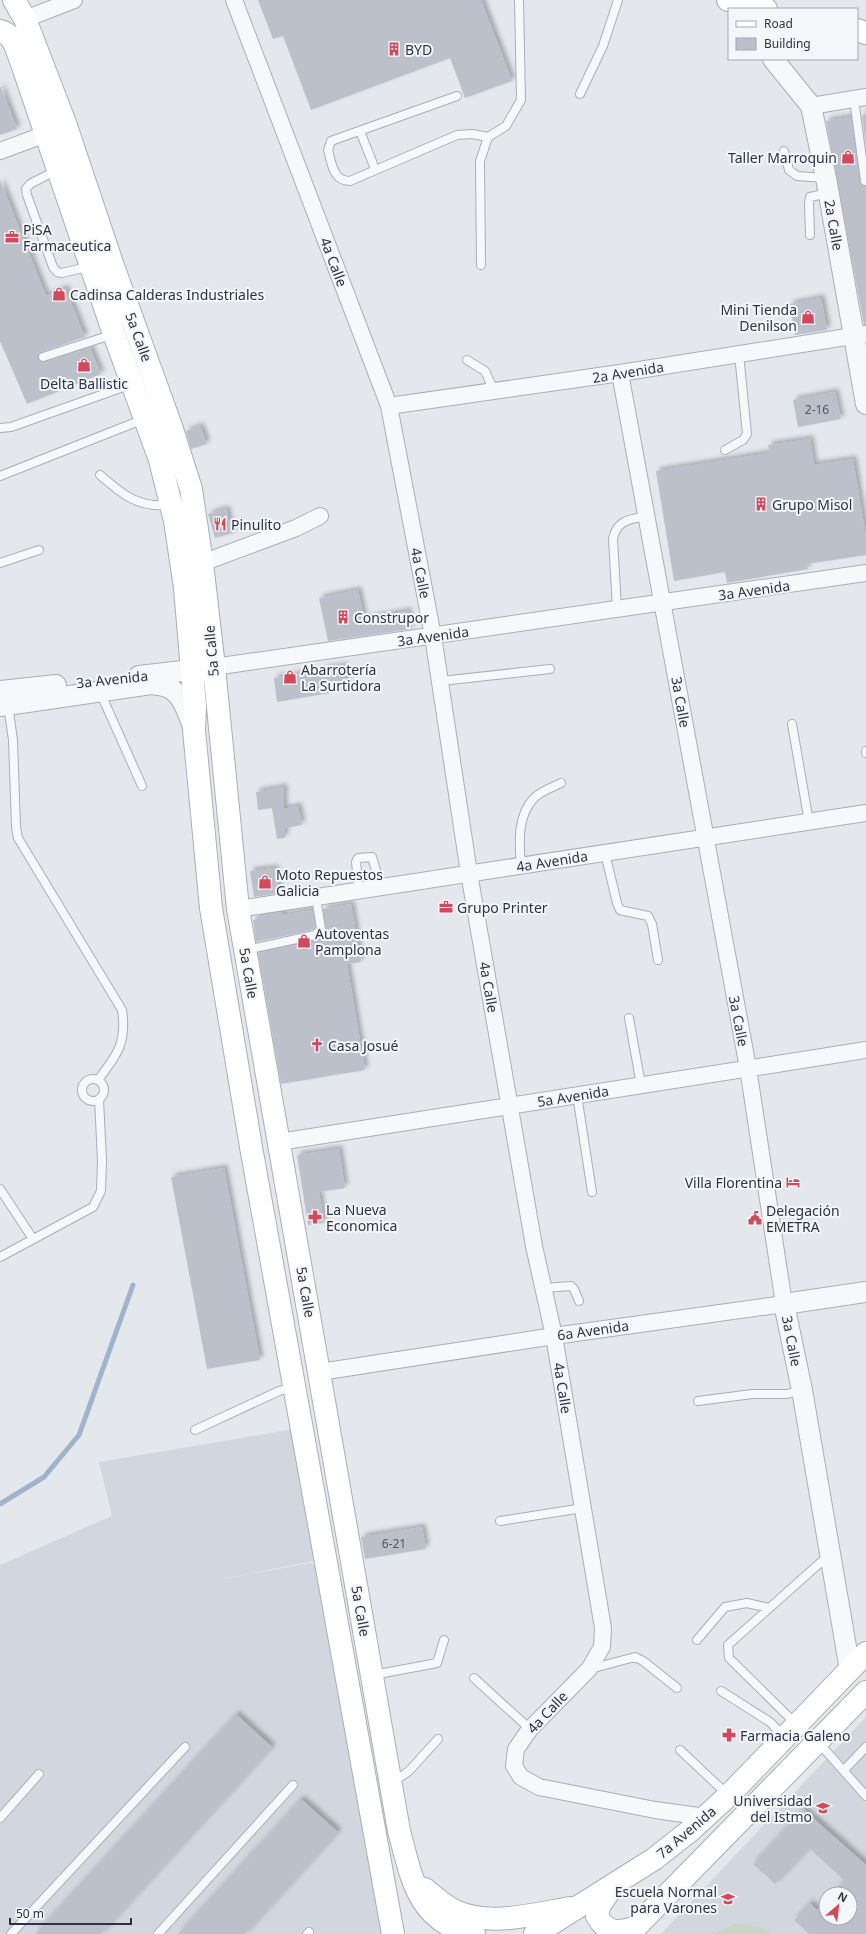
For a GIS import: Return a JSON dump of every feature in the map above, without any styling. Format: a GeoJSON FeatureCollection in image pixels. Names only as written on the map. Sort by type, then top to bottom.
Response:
{"type":"FeatureCollection","features":[{"type":"Feature","properties":{"kind":"main road","name":"5a Calle"},"geometry":{"type":"LineString","coordinates":[[14,0],[26,20],[66,123],[113,266],[171,426],[191,489],[181,514],[185,588],[196,706],[194,730],[211,908],[251,1147],[393,1934]]}},
{"type":"Feature","properties":{"kind":"main road"},"geometry":{"type":"LineString","coordinates":[[728,0],[762,8]]}},
{"type":"Feature","properties":{"kind":"main road","name":"5a Calle"},"geometry":{"type":"LineString","coordinates":[[0,31],[6,32],[12,38],[114,334],[160,460],[202,563],[238,909],[373,1675],[399,1831],[411,1876],[421,1901],[442,1921],[474,1934]]}},
{"type":"Feature","properties":{"kind":"main road","name":"7a Avenida"},"geometry":{"type":"LineString","coordinates":[[535,1934],[582,1906],[654,1859],[706,1817],[866,1653]]}},
{"type":"Feature","properties":{"kind":"main road","name":"7a Avenida"},"geometry":{"type":"LineString","coordinates":[[633,1930],[866,1692]]}},
{"type":"Feature","properties":{"kind":"main road"},"geometry":{"type":"LineString","coordinates":[[411,1876],[435,1898],[455,1911],[480,1918],[500,1918],[529,1915],[582,1906]]}},
{"type":"Feature","properties":{"kind":"main road"},"geometry":{"type":"LineString","coordinates":[[614,1885],[599,1906],[597,1916],[601,1924],[609,1930],[620,1932],[633,1930]]}},
{"type":"Feature","properties":{"kind":"street"},"geometry":{"type":"LineString","coordinates":[[26,20],[74,0]]}},
{"type":"Feature","properties":{"kind":"street","name":"4a Calle"},"geometry":{"type":"LineString","coordinates":[[234,0],[389,406],[441,681],[469,873],[534,1246],[554,1336],[603,1628],[602,1647],[589,1669],[530,1729],[516,1749],[514,1766],[521,1777],[539,1787],[655,1810],[706,1817]]}},
{"type":"Feature","properties":{"kind":"street"},"geometry":{"type":"LineString","coordinates":[[724,0],[731,8]]}},
{"type":"Feature","properties":{"kind":"street","name":"2a Calle"},"geometry":{"type":"LineString","coordinates":[[774,60],[812,106],[827,185],[860,335],[866,404]]}},
{"type":"Feature","properties":{"kind":"street"},"geometry":{"type":"LineString","coordinates":[[812,106],[860,98]]}},
{"type":"Feature","properties":{"kind":"street"},"geometry":{"type":"LineString","coordinates":[[0,151],[46,134]]}},
{"type":"Feature","properties":{"kind":"street","name":"2a Avenida"},"geometry":{"type":"LineString","coordinates":[[389,406],[620,373],[860,335]]}},
{"type":"Feature","properties":{"kind":"street","name":"3a Calle"},"geometry":{"type":"LineString","coordinates":[[620,373],[664,602],[705,838],[748,1068],[784,1304],[802,1390],[850,1670]]}},
{"type":"Feature","properties":{"kind":"street"},"geometry":{"type":"LineString","coordinates":[[202,563],[296,528],[320,516]]}},
{"type":"Feature","properties":{"kind":"street","name":"3a Avenida"},"geometry":{"type":"LineString","coordinates":[[3,700],[192,670],[866,574]]}},
{"type":"Feature","properties":{"kind":"street"},"geometry":{"type":"LineString","coordinates":[[196,706],[204,675],[214,667]]}},
{"type":"Feature","properties":{"kind":"street","name":"3a Avenida"},"geometry":{"type":"LineString","coordinates":[[3,700],[100,692],[151,684],[168,687],[177,694],[186,710],[194,730]]}},
{"type":"Feature","properties":{"kind":"street","name":"4a Avenida"},"geometry":{"type":"LineString","coordinates":[[238,909],[866,813]]}},
{"type":"Feature","properties":{"kind":"street","name":"5a Avenida"},"geometry":{"type":"LineString","coordinates":[[279,1142],[866,1050]]}},
{"type":"Feature","properties":{"kind":"street","name":"6a Avenida"},"geometry":{"type":"LineString","coordinates":[[320,1372],[554,1336],[866,1292]]}},
{"type":"Feature","properties":{"kind":"lane"},"geometry":{"type":"LineString","coordinates":[[481,265],[480,162],[488,137],[506,126],[521,100],[519,0]]}},
{"type":"Feature","properties":{"kind":"lane"},"geometry":{"type":"LineString","coordinates":[[580,94],[604,46],[618,0]]}},
{"type":"Feature","properties":{"kind":"lane"},"geometry":{"type":"LineString","coordinates":[[457,96],[331,142],[328,145],[328,150],[337,177],[343,181],[350,181],[457,135],[472,134],[488,137]]}},
{"type":"Feature","properties":{"kind":"lane"},"geometry":{"type":"LineString","coordinates":[[860,98],[865,181]]}},
{"type":"Feature","properties":{"kind":"lane"},"geometry":{"type":"LineString","coordinates":[[360,131],[375,170]]}},
{"type":"Feature","properties":{"kind":"lane"},"geometry":{"type":"LineString","coordinates":[[784,151],[789,170],[797,176],[827,185]]}},
{"type":"Feature","properties":{"kind":"lane"},"geometry":{"type":"LineString","coordinates":[[58,169],[30,184],[26,189],[27,195],[53,266],[57,272],[62,273],[91,266]]}},
{"type":"Feature","properties":{"kind":"lane"},"geometry":{"type":"LineString","coordinates":[[810,235],[810,197],[827,185]]}},
{"type":"Feature","properties":{"kind":"lane"},"geometry":{"type":"LineString","coordinates":[[43,357],[114,334]]}},
{"type":"Feature","properties":{"kind":"lane"},"geometry":{"type":"LineString","coordinates":[[725,450],[743,440],[747,434],[739,354]]}},
{"type":"Feature","properties":{"kind":"lane"},"geometry":{"type":"LineString","coordinates":[[467,360],[485,371],[494,391]]}},
{"type":"Feature","properties":{"kind":"lane"},"geometry":{"type":"LineString","coordinates":[[0,428],[11,427],[133,384]]}},
{"type":"Feature","properties":{"kind":"lane"},"geometry":{"type":"LineString","coordinates":[[0,476],[145,418]]}},
{"type":"Feature","properties":{"kind":"lane"},"geometry":{"type":"LineString","coordinates":[[100,475],[123,495],[138,502],[158,506],[181,514]]}},
{"type":"Feature","properties":{"kind":"lane"},"geometry":{"type":"LineString","coordinates":[[617,609],[613,539],[615,530],[619,524],[632,519],[648,516]]}},
{"type":"Feature","properties":{"kind":"lane"},"geometry":{"type":"LineString","coordinates":[[0,563],[39,550]]}},
{"type":"Feature","properties":{"kind":"lane"},"geometry":{"type":"LineString","coordinates":[[441,681],[550,669]]}},
{"type":"Feature","properties":{"kind":"lane"},"geometry":{"type":"LineString","coordinates":[[100,692],[142,786]]}},
{"type":"Feature","properties":{"kind":"lane"},"geometry":{"type":"LineString","coordinates":[[3,700],[13,740],[16,827],[18,838],[122,1010],[124,1026],[123,1038],[118,1053],[98,1080]]}},
{"type":"Feature","properties":{"kind":"lane"},"geometry":{"type":"LineString","coordinates":[[792,724],[809,822]]}},
{"type":"Feature","properties":{"kind":"lane"},"geometry":{"type":"LineString","coordinates":[[521,866],[520,850],[522,818],[535,798],[561,782]]}},
{"type":"Feature","properties":{"kind":"lane"},"geometry":{"type":"LineString","coordinates":[[604,853],[620,910],[648,916],[652,924],[658,960]]}},
{"type":"Feature","properties":{"kind":"lane"},"geometry":{"type":"LineString","coordinates":[[359,890],[356,862],[358,858],[372,857],[380,887]]}},
{"type":"Feature","properties":{"kind":"lane"},"geometry":{"type":"LineString","coordinates":[[245,950],[316,935],[321,929],[316,897]]}},
{"type":"Feature","properties":{"kind":"lane"},"geometry":{"type":"LineString","coordinates":[[629,1018],[642,1085]]}},
{"type":"Feature","properties":{"kind":"lane"},"geometry":{"type":"LineString","coordinates":[[87,1080],[98,1080],[104,1089],[103,1095],[99,1099],[88,1100],[84,1096],[82,1090],[83,1084],[87,1080]]}},
{"type":"Feature","properties":{"kind":"lane"},"geometry":{"type":"LineString","coordinates":[[577,1095],[592,1192]]}},
{"type":"Feature","properties":{"kind":"lane"},"geometry":{"type":"LineString","coordinates":[[0,1257],[93,1207],[101,1191],[102,1161],[99,1099]]}},
{"type":"Feature","properties":{"kind":"lane"},"geometry":{"type":"LineString","coordinates":[[0,1189],[33,1239]]}},
{"type":"Feature","properties":{"kind":"lane"},"geometry":{"type":"LineString","coordinates":[[544,1288],[571,1286],[574,1289],[579,1302]]}},
{"type":"Feature","properties":{"kind":"lane"},"geometry":{"type":"LineString","coordinates":[[194,1430],[279,1391],[294,1387]]}},
{"type":"Feature","properties":{"kind":"lane"},"geometry":{"type":"LineString","coordinates":[[698,1401],[752,1394],[787,1394],[802,1390]]}},
{"type":"Feature","properties":{"kind":"lane"},"geometry":{"type":"LineString","coordinates":[[500,1521],[583,1508]]}},
{"type":"Feature","properties":{"kind":"lane"},"geometry":{"type":"LineString","coordinates":[[790,1731],[729,1658],[728,1645],[830,1554]]}},
{"type":"Feature","properties":{"kind":"lane"},"geometry":{"type":"LineString","coordinates":[[697,1640],[726,1608],[747,1603],[769,1608]]}},
{"type":"Feature","properties":{"kind":"lane"},"geometry":{"type":"LineString","coordinates":[[373,1675],[437,1663],[444,1640]]}},
{"type":"Feature","properties":{"kind":"lane"},"geometry":{"type":"LineString","coordinates":[[589,1669],[635,1657],[643,1661],[677,1688]]}},
{"type":"Feature","properties":{"kind":"lane"},"geometry":{"type":"LineString","coordinates":[[474,1678],[530,1729]]}},
{"type":"Feature","properties":{"kind":"lane"},"geometry":{"type":"LineString","coordinates":[[721,1691],[770,1722],[790,1731]]}},
{"type":"Feature","properties":{"kind":"lane"},"geometry":{"type":"LineString","coordinates":[[392,1784],[409,1771],[438,1739]]}},
{"type":"Feature","properties":{"kind":"lane"},"geometry":{"type":"LineString","coordinates":[[818,1741],[866,1796]]}},
{"type":"Feature","properties":{"kind":"lane"},"geometry":{"type":"LineString","coordinates":[[11,1934],[185,1747]]}},
{"type":"Feature","properties":{"kind":"lane"},"geometry":{"type":"LineString","coordinates":[[844,1770],[866,1747]]}},
{"type":"Feature","properties":{"kind":"lane"},"geometry":{"type":"LineString","coordinates":[[680,1750],[729,1795]]}},
{"type":"Feature","properties":{"kind":"lane"},"geometry":{"type":"LineString","coordinates":[[0,1818],[39,1774]]}},
{"type":"Feature","properties":{"kind":"lane"},"geometry":{"type":"LineString","coordinates":[[158,1934],[293,1785]]}},
{"type":"Feature","properties":{"kind":"shaded area"},"geometry":{"type":"Polygon","coordinates":[[[300,1428],[386,1934],[0,1934],[0,1565],[112,1516],[99,1462],[300,1428]],[[313,1561],[208,1582],[310,1563],[323,1569],[313,1561]]]}},
{"type":"Feature","properties":{"kind":"shaded area","name":"Universidad del Istmo"},"geometry":{"type":"Polygon","coordinates":[[[866,1717],[866,1934],[661,1934],[866,1717]]]}},
{"type":"Feature","properties":{"kind":"green space"},"geometry":{"type":"Polygon","coordinates":[[[735,1924],[755,1926],[772,1934],[714,1934],[735,1924]]]}},
{"type":"Feature","properties":{"kind":"building","name":"BYD"},"geometry":{"type":"Polygon","coordinates":[[[258,0],[481,0],[512,81],[465,98],[450,58],[311,110],[283,36],[273,39],[258,0]]]}},
{"type":"Feature","properties":{"kind":"building"},"geometry":{"type":"Polygon","coordinates":[[[0,87],[17,129],[0,135],[0,87]]]}},
{"type":"Feature","properties":{"kind":"building"},"geometry":{"type":"Polygon","coordinates":[[[866,114],[866,147],[862,115],[866,114]]]}},
{"type":"Feature","properties":{"kind":"building"},"geometry":{"type":"Polygon","coordinates":[[[851,117],[860,182],[863,186],[866,186],[866,325],[864,325],[826,121],[851,117]]]}},
{"type":"Feature","properties":{"kind":"building"},"geometry":{"type":"Polygon","coordinates":[[[0,180],[46,296],[65,288],[85,337],[41,352],[38,355],[38,359],[45,362],[90,348],[101,374],[27,404],[0,341],[0,180]]]}},
{"type":"Feature","properties":{"kind":"building","name":"Mini Tienda Denilson"},"geometry":{"type":"Polygon","coordinates":[[[821,298],[827,330],[795,335],[790,304],[821,298]]]}},
{"type":"Feature","properties":{"kind":"building"},"geometry":{"type":"Polygon","coordinates":[[[835,392],[841,419],[798,427],[793,400],[835,392]]]}},
{"type":"Feature","properties":{"kind":"building"},"geometry":{"type":"Polygon","coordinates":[[[200,426],[207,444],[191,449],[186,431],[200,426]]]}},
{"type":"Feature","properties":{"kind":"building","name":"Grupo Misol"},"geometry":{"type":"Polygon","coordinates":[[[810,439],[814,465],[853,459],[866,537],[866,555],[807,564],[808,569],[727,583],[725,572],[674,581],[656,471],[770,453],[768,445],[810,439]]]}},
{"type":"Feature","properties":{"kind":"building","name":"Pinulito"},"geometry":{"type":"Polygon","coordinates":[[[226,509],[233,533],[215,538],[208,514],[226,509]]]}},
{"type":"Feature","properties":{"kind":"building","name":"Construpor"},"geometry":{"type":"Polygon","coordinates":[[[358,590],[364,619],[408,611],[411,629],[328,641],[319,598],[358,590]]]}},
{"type":"Feature","properties":{"kind":"building"},"geometry":{"type":"Polygon","coordinates":[[[344,666],[347,690],[277,702],[274,678],[324,671],[324,669],[344,666]]]}},
{"type":"Feature","properties":{"kind":"building"},"geometry":{"type":"Polygon","coordinates":[[[284,787],[284,809],[298,806],[302,825],[285,828],[285,838],[277,839],[272,808],[258,810],[256,792],[284,787]]]}},
{"type":"Feature","properties":{"kind":"building","name":"Moto Repuestos Galicia"},"geometry":{"type":"Polygon","coordinates":[[[275,868],[279,893],[254,897],[250,871],[275,868]]]}},
{"type":"Feature","properties":{"kind":"building","name":"Casa Josué"},"geometry":{"type":"Polygon","coordinates":[[[351,904],[361,962],[347,964],[365,1070],[281,1084],[258,953],[317,940],[326,930],[323,909],[351,904]]]}},
{"type":"Feature","properties":{"kind":"building"},"geometry":{"type":"Polygon","coordinates":[[[313,910],[315,927],[312,930],[256,942],[253,920],[257,919],[257,916],[281,912],[282,915],[313,910]]]}},
{"type":"Feature","properties":{"kind":"building"},"geometry":{"type":"Polygon","coordinates":[[[339,1149],[345,1188],[319,1192],[324,1223],[308,1225],[297,1155],[339,1149]]]}},
{"type":"Feature","properties":{"kind":"building"},"geometry":{"type":"Polygon","coordinates":[[[224,1168],[260,1360],[207,1369],[171,1177],[224,1168]]]}},
{"type":"Feature","properties":{"kind":"building"},"geometry":{"type":"Polygon","coordinates":[[[422,1527],[426,1549],[365,1559],[361,1537],[422,1527]]]}},
{"type":"Feature","properties":{"kind":"building"},"geometry":{"type":"Polygon","coordinates":[[[236,1714],[272,1747],[101,1934],[35,1934],[236,1714]]]}},
{"type":"Feature","properties":{"kind":"building"},"geometry":{"type":"Polygon","coordinates":[[[301,1799],[338,1832],[245,1934],[178,1934],[301,1799]]]}},
{"type":"Feature","properties":{"kind":"building"},"geometry":{"type":"Polygon","coordinates":[[[803,1809],[866,1865],[866,1934],[809,1934],[794,1920],[810,1903],[817,1910],[818,1909],[818,1926],[858,1926],[858,1886],[840,1886],[845,1881],[809,1848],[775,1884],[753,1864],[803,1809]]]}},
{"type":"Feature","properties":{"kind":"waterway"},"geometry":{"type":"LineString","coordinates":[[0,1504],[44,1477],[79,1435],[133,1285]]}},
{"type":"Feature","properties":{"kind":"place","name":"BYD"},"geometry":{"type":"Point","coordinates":[394,49]}},
{"type":"Feature","properties":{"kind":"place","name":"Taller Marroquin"},"geometry":{"type":"Point","coordinates":[848,157]}},
{"type":"Feature","properties":{"kind":"place","name":"PiSA Farmaceutica"},"geometry":{"type":"Point","coordinates":[12,237]}},
{"type":"Feature","properties":{"kind":"place","name":"Cadinsa Calderas Industriales"},"geometry":{"type":"Point","coordinates":[59,294]}},
{"type":"Feature","properties":{"kind":"place","name":"Mini Tienda Denilson"},"geometry":{"type":"Point","coordinates":[808,317]}},
{"type":"Feature","properties":{"kind":"place","name":"Delta Ballistic"},"geometry":{"type":"Point","coordinates":[84,365]}},
{"type":"Feature","properties":{"kind":"place","name":"Grupo Misol"},"geometry":{"type":"Point","coordinates":[761,504]}},
{"type":"Feature","properties":{"kind":"place","name":"Pinulito"},"geometry":{"type":"Point","coordinates":[220,524]}},
{"type":"Feature","properties":{"kind":"place","name":"Construpor"},"geometry":{"type":"Point","coordinates":[343,617]}},
{"type":"Feature","properties":{"kind":"place","name":"Abarrotería La Surtidora"},"geometry":{"type":"Point","coordinates":[290,677]}},
{"type":"Feature","properties":{"kind":"place","name":"Moto Repuestos Galicia"},"geometry":{"type":"Point","coordinates":[265,882]}},
{"type":"Feature","properties":{"kind":"place","name":"Grupo Printer"},"geometry":{"type":"Point","coordinates":[446,907]}},
{"type":"Feature","properties":{"kind":"place","name":"Autoventas Pamplona"},"geometry":{"type":"Point","coordinates":[304,941]}},
{"type":"Feature","properties":{"kind":"place","name":"Casa Josué"},"geometry":{"type":"Point","coordinates":[317,1045]}},
{"type":"Feature","properties":{"kind":"place","name":"Villa Florentina"},"geometry":{"type":"Point","coordinates":[793,1182]}},
{"type":"Feature","properties":{"kind":"place","name":"La Nueva Economica"},"geometry":{"type":"Point","coordinates":[315,1217]}},
{"type":"Feature","properties":{"kind":"place","name":"Delegación EMETRA"},"geometry":{"type":"Point","coordinates":[755,1218]}},
{"type":"Feature","properties":{"kind":"place","name":"Farmacia Galeno"},"geometry":{"type":"Point","coordinates":[729,1735]}},
{"type":"Feature","properties":{"kind":"place","name":"Universidad del Istmo"},"geometry":{"type":"Point","coordinates":[823,1808]}},
{"type":"Feature","properties":{"kind":"place","name":"Escuela Normal para Varones"},"geometry":{"type":"Point","coordinates":[728,1899]}}]}
